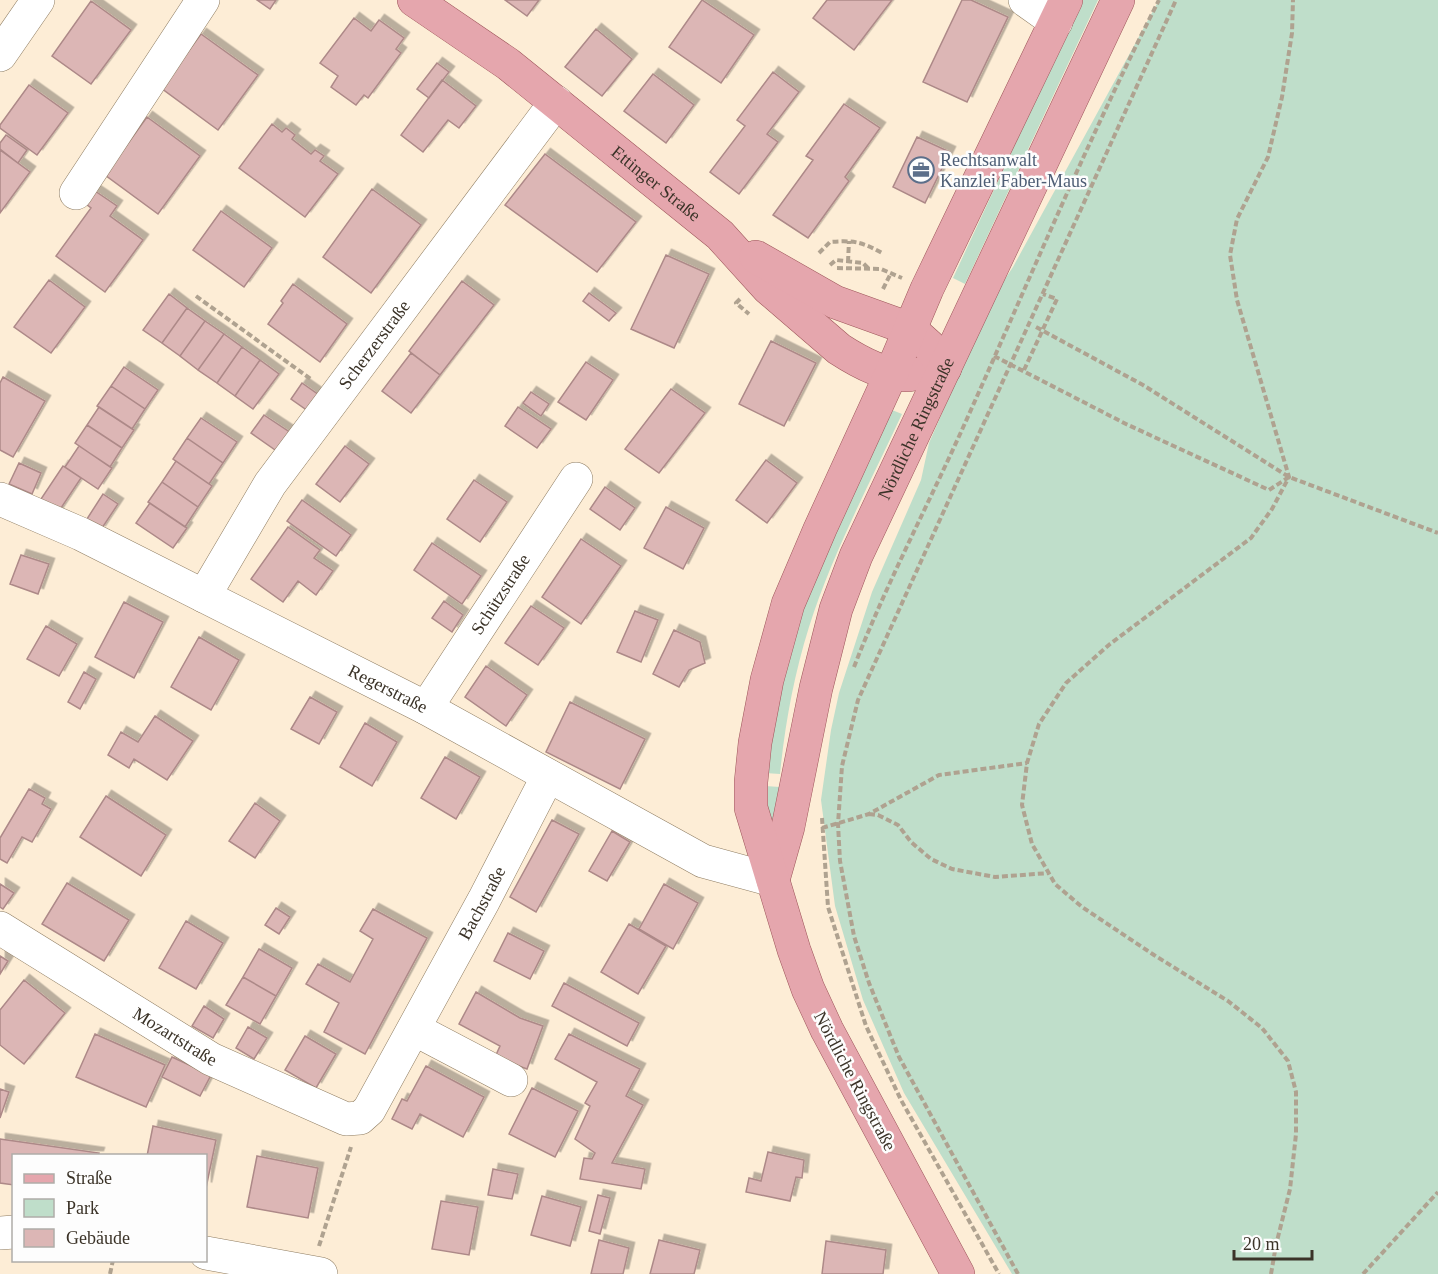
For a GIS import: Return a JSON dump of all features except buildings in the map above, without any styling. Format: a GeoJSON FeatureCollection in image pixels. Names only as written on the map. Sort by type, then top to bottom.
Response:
{"type":"FeatureCollection","features":[{"type":"Feature","properties":{"kind":"main road","name":"Ettinger Straße"},"geometry":{"type":"LineString","coordinates":[[414,0],[508,64],[720,235],[768,288],[839,349],[849,356],[891,374]]}},
{"type":"Feature","properties":{"kind":"main road","name":"Nördliche Ringstraße"},"geometry":{"type":"LineString","coordinates":[[773,880],[788,827],[816,688],[836,609],[856,556],[1118,0]]}},
{"type":"Feature","properties":{"kind":"main road","name":"Nördliche Ringstraße"},"geometry":{"type":"LineString","coordinates":[[958,1274],[827,1030],[808,989],[751,808],[751,782],[755,743],[767,680],[788,604],[936,270],[1061,11]]}},
{"type":"Feature","properties":{"kind":"main road"},"geometry":{"type":"LineString","coordinates":[[720,235],[793,280],[835,302],[910,329],[929,346],[945,368],[907,376],[891,374]]}},
{"type":"Feature","properties":{"kind":"street"},"geometry":{"type":"LineString","coordinates":[[0,55],[38,0]]}},
{"type":"Feature","properties":{"kind":"street"},"geometry":{"type":"LineString","coordinates":[[76,194],[203,0]]}},
{"type":"Feature","properties":{"kind":"street"},"geometry":{"type":"LineString","coordinates":[[1025,0],[1061,11]]}},
{"type":"Feature","properties":{"kind":"street","name":"Scherzerstraße"},"geometry":{"type":"LineString","coordinates":[[204,596],[270,484],[556,102]]}},
{"type":"Feature","properties":{"kind":"street","name":"Schützstraße"},"geometry":{"type":"LineString","coordinates":[[426,708],[576,479]]}},
{"type":"Feature","properties":{"kind":"street","name":"Regerstraße"},"geometry":{"type":"LineString","coordinates":[[0,499],[52,520],[426,708],[703,861],[773,880]]}},
{"type":"Feature","properties":{"kind":"street","name":"Bachstraße"},"geometry":{"type":"LineString","coordinates":[[360,1118],[369,1110],[414,1029],[548,776]]}},
{"type":"Feature","properties":{"kind":"street","name":"Mozartstraße"},"geometry":{"type":"LineString","coordinates":[[0,928],[210,1059],[346,1119],[360,1118]]}},
{"type":"Feature","properties":{"kind":"street"},"geometry":{"type":"LineString","coordinates":[[414,1029],[511,1080]]}},
{"type":"Feature","properties":{"kind":"street"},"geometry":{"type":"LineString","coordinates":[[207,1253],[315,1273]]}},
{"type":"Feature","properties":{"kind":"path"},"geometry":{"type":"LineString","coordinates":[[851,675],[875,613],[960,433],[1129,60],[1160,0]]}},
{"type":"Feature","properties":{"kind":"path"},"geometry":{"type":"LineString","coordinates":[[1018,1274],[899,1057],[869,983],[854,936],[840,861],[837,824],[842,766],[858,700],[1176,0]]}},
{"type":"Feature","properties":{"kind":"path"},"geometry":{"type":"LineString","coordinates":[[1271,1274],[1290,1189],[1296,1134],[1296,1092],[1288,1061],[1262,1028],[1228,1001],[1154,956],[1082,907],[1055,884],[1032,844],[1022,805],[1027,763],[1039,724],[1066,683],[1110,644],[1251,538],[1272,509],[1289,477],[1237,300],[1230,255],[1237,219],[1268,158],[1282,98],[1292,33],[1293,0]]}},
{"type":"Feature","properties":{"kind":"path"},"geometry":{"type":"LineString","coordinates":[[819,253],[830,242],[849,240],[862,242],[882,254]]}},
{"type":"Feature","properties":{"kind":"path"},"geometry":{"type":"LineString","coordinates":[[848,262],[849,240]]}},
{"type":"Feature","properties":{"kind":"path"},"geometry":{"type":"LineString","coordinates":[[836,260],[863,263],[870,269]]}},
{"type":"Feature","properties":{"kind":"path"},"geometry":{"type":"LineString","coordinates":[[1024,370],[1057,299],[1043,294]]}},
{"type":"Feature","properties":{"kind":"path"},"geometry":{"type":"LineString","coordinates":[[196,296],[334,397]]}},
{"type":"Feature","properties":{"kind":"path"},"geometry":{"type":"LineString","coordinates":[[1036,327],[1143,385],[1289,477],[1438,533]]}},
{"type":"Feature","properties":{"kind":"path"},"geometry":{"type":"LineString","coordinates":[[994,356],[1126,424],[1269,490],[1289,477]]}},
{"type":"Feature","properties":{"kind":"path"},"geometry":{"type":"LineString","coordinates":[[821,828],[869,814],[939,775],[1027,763]]}},
{"type":"Feature","properties":{"kind":"path"},"geometry":{"type":"LineString","coordinates":[[869,814],[878,815],[898,825],[924,854],[952,869],[995,877],[1048,873]]}},
{"type":"Feature","properties":{"kind":"path"},"geometry":{"type":"LineString","coordinates":[[822,817],[828,907],[867,1026],[901,1100],[999,1274]]}},
{"type":"Feature","properties":{"kind":"path"},"geometry":{"type":"LineString","coordinates":[[315,1273],[360,1118]]}},
{"type":"Feature","properties":{"kind":"path"},"geometry":{"type":"LineString","coordinates":[[1363,1274],[1438,1192]]}},
{"type":"Feature","properties":{"kind":"green space"},"geometry":{"type":"Polygon","coordinates":[[[1082,0],[1098,0],[965,284],[953,278],[1082,0]]]}},
{"type":"Feature","properties":{"kind":"green space"},"geometry":{"type":"Polygon","coordinates":[[[1159,0],[1438,0],[1438,1274],[1012,1274],[904,1093],[863,1000],[835,906],[821,800],[839,693],[872,592],[921,480],[929,443],[993,297],[1013,267],[1159,0]]]}},
{"type":"Feature","properties":{"kind":"green space"},"geometry":{"type":"Polygon","coordinates":[[[892,410],[902,414],[840,546],[809,627],[791,700],[780,774],[765,773],[784,673],[798,623],[834,533],[892,410]]]}},
{"type":"Feature","properties":{"kind":"green space"},"geometry":{"type":"Polygon","coordinates":[[[765,786],[780,787],[778,822],[768,828],[765,786]]]}},
{"type":"Feature","properties":{"kind":"place","name":"Rechtsanwalt Kanzlei Faber-Maus"},"geometry":{"type":"Point","coordinates":[921,170]}}]}
